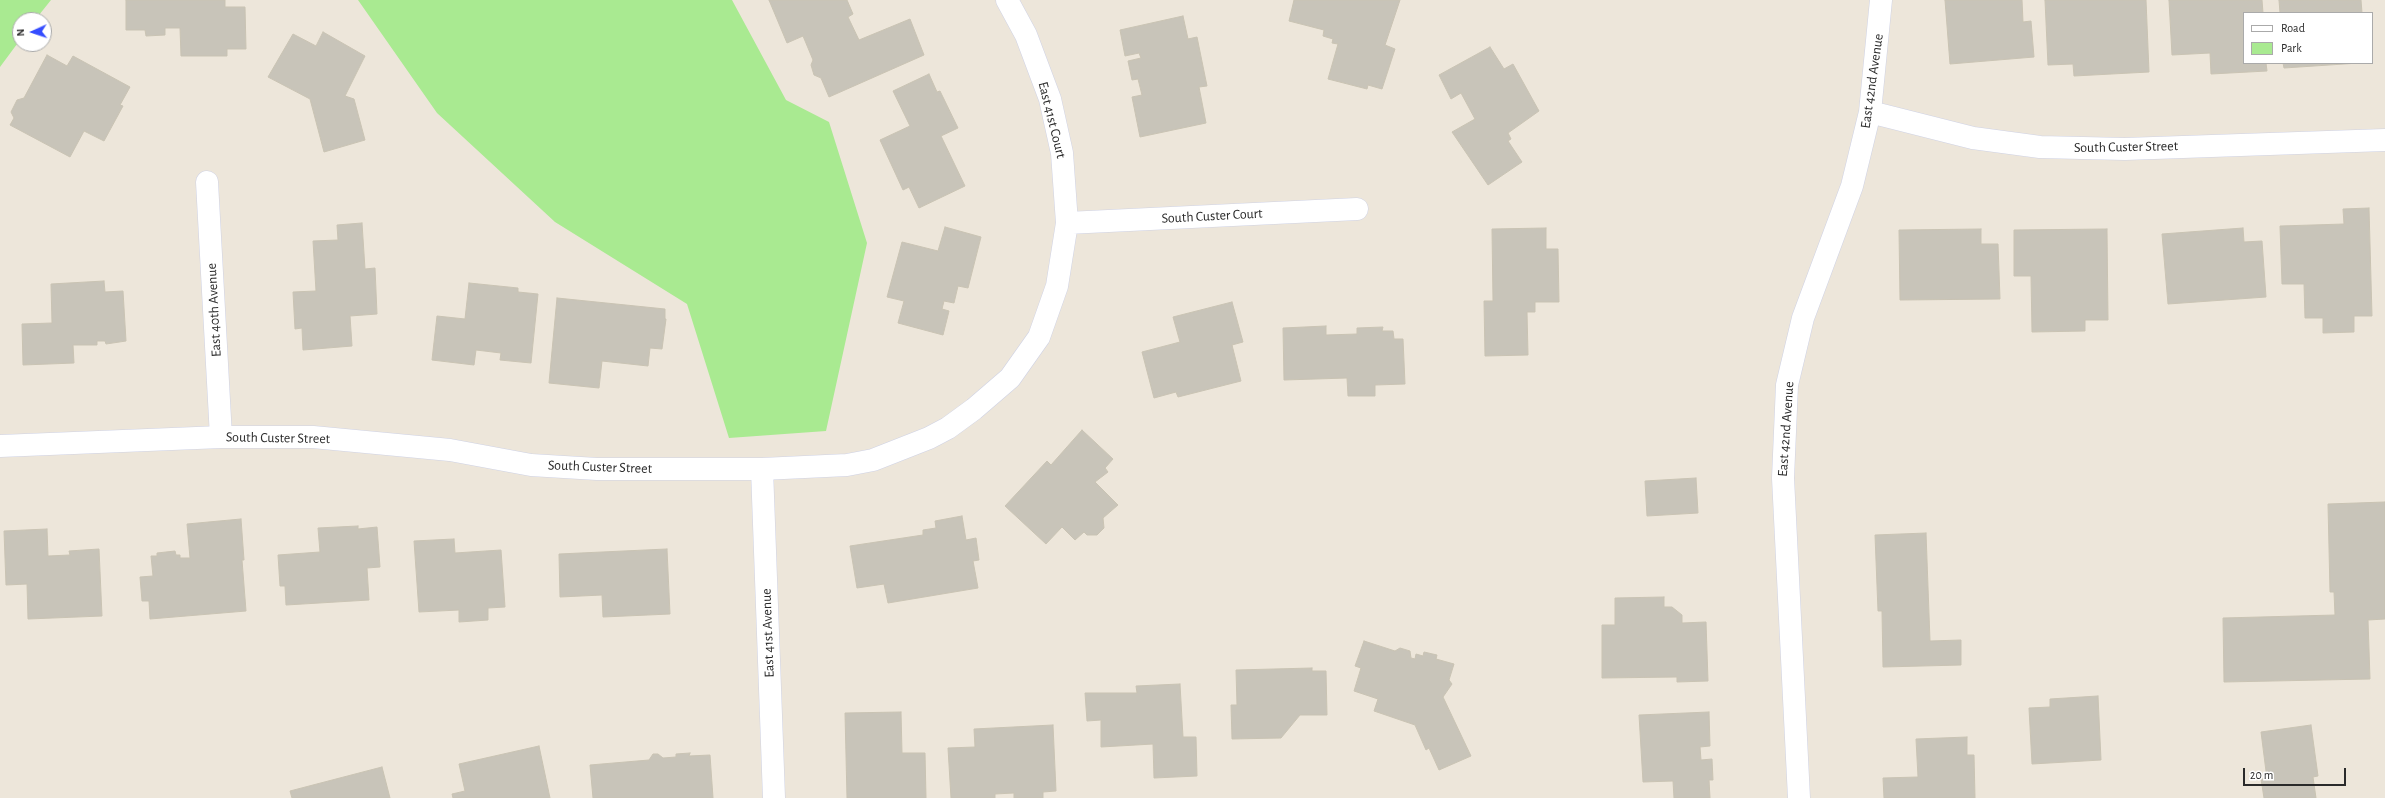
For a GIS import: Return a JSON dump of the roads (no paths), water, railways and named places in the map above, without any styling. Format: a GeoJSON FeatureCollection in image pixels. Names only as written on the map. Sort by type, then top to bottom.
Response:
{"type":"FeatureCollection","features":[{"type":"Feature","properties":{"kind":"street","name":"East 41st Court"},"geometry":{"type":"LineString","coordinates":[[1007,0],[1026,35],[1050,99],[1062,153],[1067,223]]}},
{"type":"Feature","properties":{"kind":"street","name":"East 42nd Avenue"},"geometry":{"type":"LineString","coordinates":[[1799,798],[1783,478],[1787,385],[1803,318],[1852,186],[1870,112],[1881,0]]}},
{"type":"Feature","properties":{"kind":"street","name":"South Custer Street"},"geometry":{"type":"LineString","coordinates":[[1870,112],[1974,138],[2040,147],[2126,149],[2385,140]]}},
{"type":"Feature","properties":{"kind":"street","name":"East 40th Avenue"},"geometry":{"type":"LineString","coordinates":[[207,182],[221,437]]}},
{"type":"Feature","properties":{"kind":"street","name":"South Custer Court"},"geometry":{"type":"LineString","coordinates":[[1067,223],[1357,209]]}},
{"type":"Feature","properties":{"kind":"street","name":"South Custer Street"},"geometry":{"type":"LineString","coordinates":[[0,446],[221,437],[313,437],[450,450],[531,465],[597,469],[762,469],[847,465],[873,460],[929,438],[948,428],[974,409],[1010,378],[1039,337],[1057,286],[1067,223]]}},
{"type":"Feature","properties":{"kind":"street","name":"East 41st Avenue"},"geometry":{"type":"LineString","coordinates":[[762,469],[774,798]]}}]}
